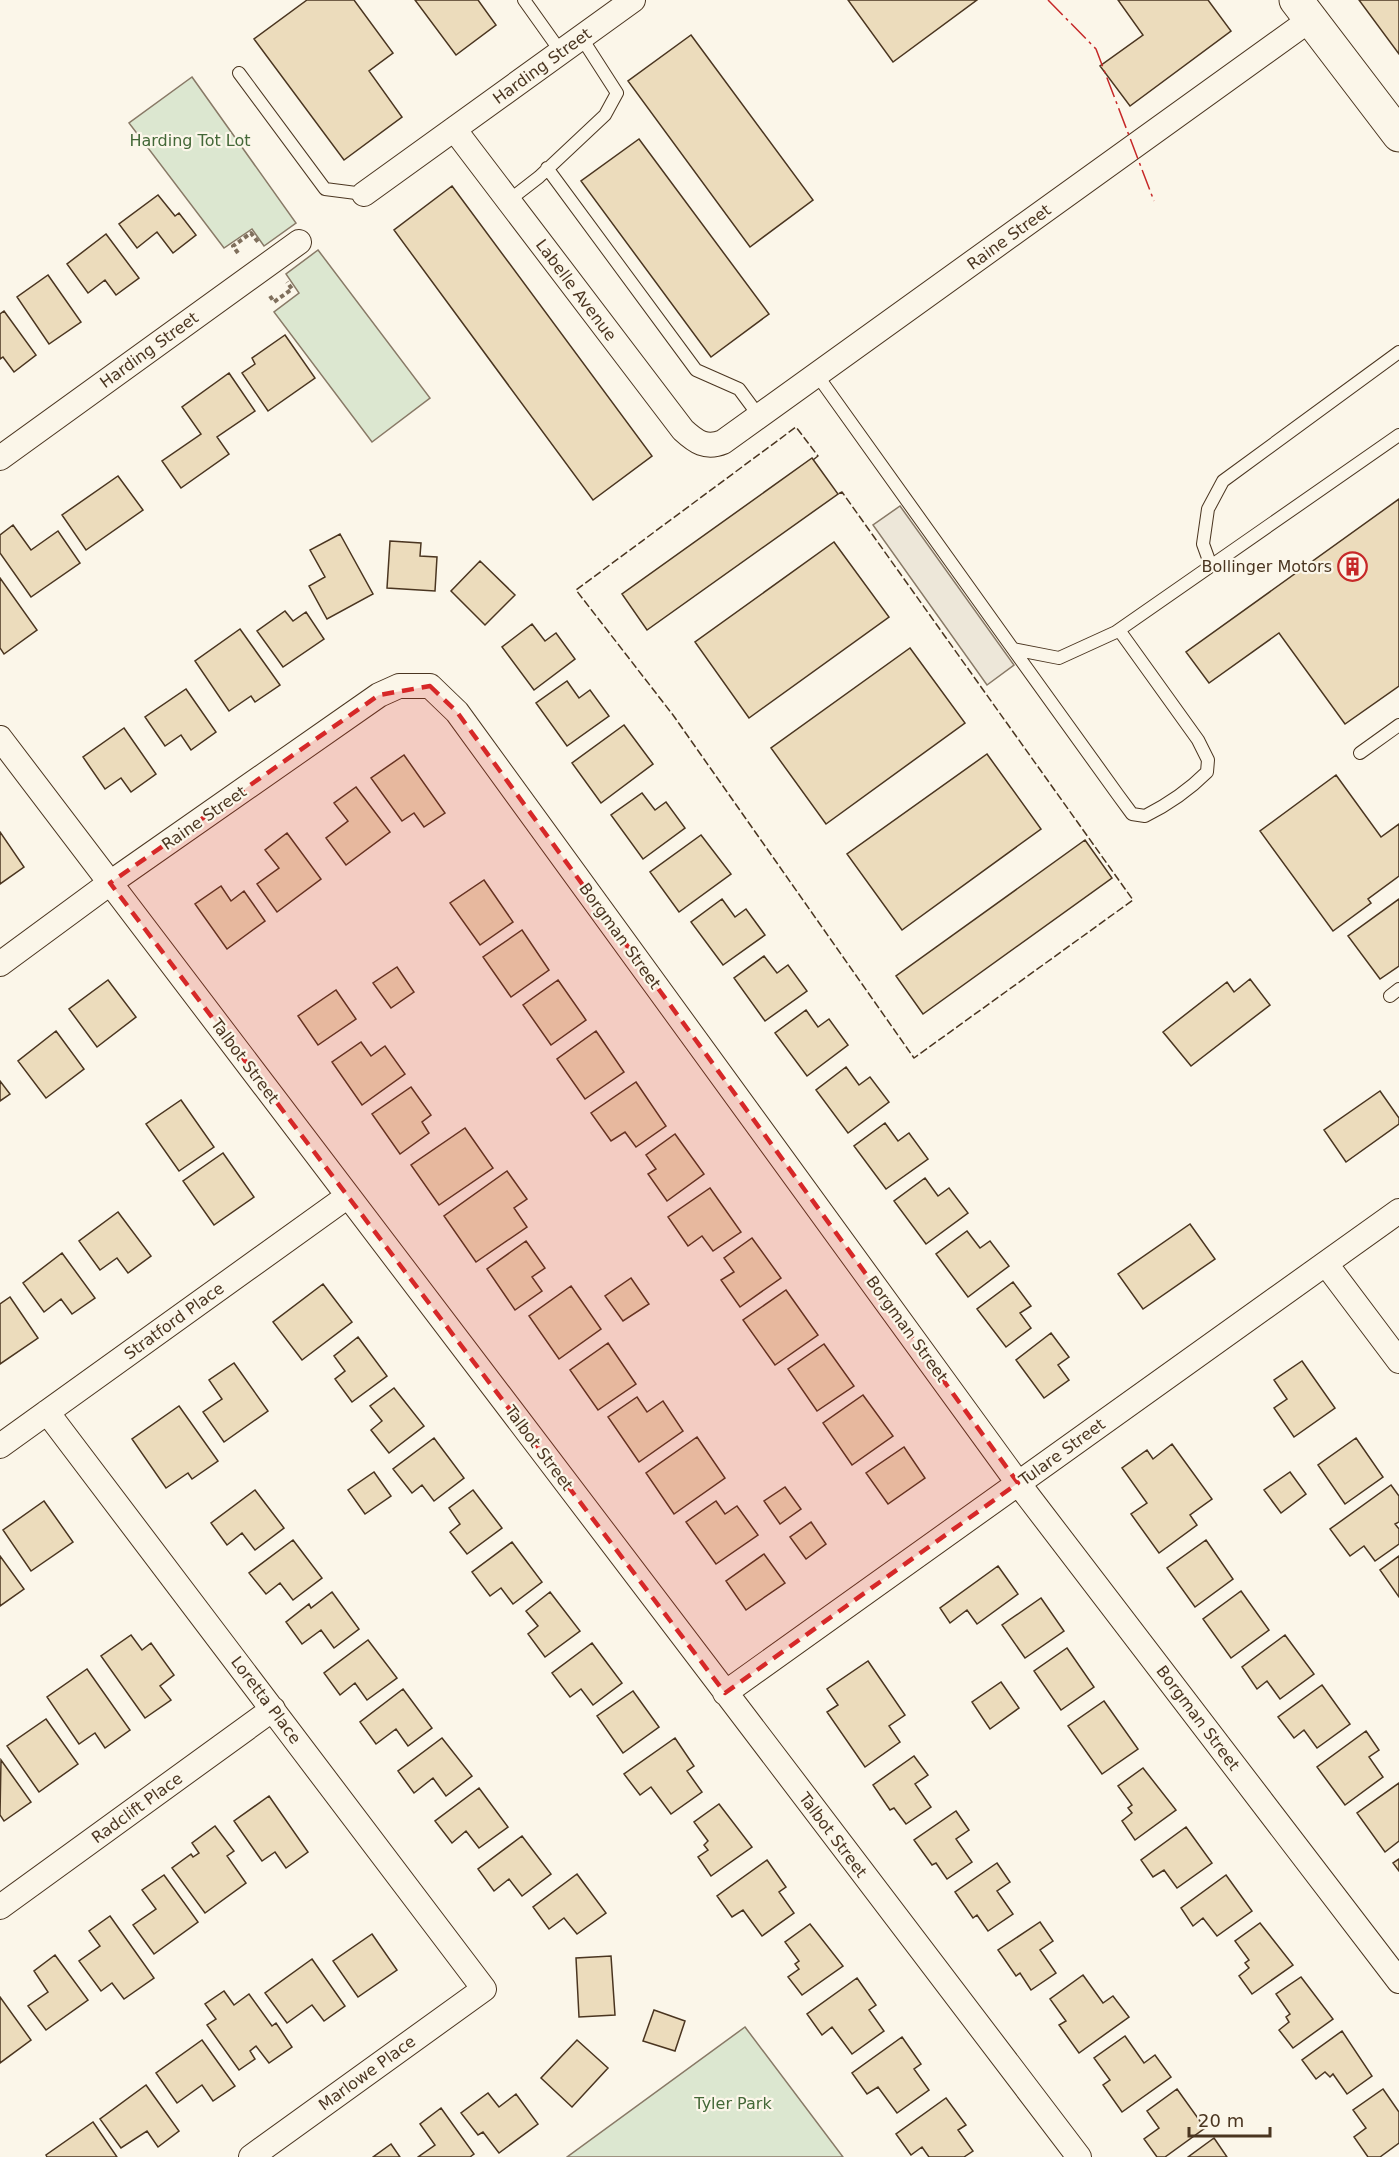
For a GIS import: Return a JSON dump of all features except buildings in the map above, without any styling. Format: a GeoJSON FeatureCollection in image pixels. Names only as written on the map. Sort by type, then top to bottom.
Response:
{"type":"FeatureCollection","features":[{"type":"Feature","properties":{"kind":"main road"},"geometry":{"type":"LineString","coordinates":[[1304,10],[1399,135]]}},
{"type":"Feature","properties":{"kind":"street","name":"Harding Street"},"geometry":{"type":"LineString","coordinates":[[364,194],[633,0]]}},
{"type":"Feature","properties":{"kind":"street","name":"Raine Street"},"geometry":{"type":"LineString","coordinates":[[704,445],[714,446],[723,442],[817,375],[1304,10]]}},
{"type":"Feature","properties":{"kind":"street","name":"Labelle Avenue"},"geometry":{"type":"LineString","coordinates":[[454,129],[683,430],[704,445]]}},
{"type":"Feature","properties":{"kind":"street","name":"Harding Street"},"geometry":{"type":"LineString","coordinates":[[0,458],[298,242]]}},
{"type":"Feature","properties":{"kind":"street","name":"Raine Street"},"geometry":{"type":"LineString","coordinates":[[0,964],[111,883],[379,695],[399,686],[413,686]]}},
{"type":"Feature","properties":{"kind":"street","name":"Borgman Street"},"geometry":{"type":"LineString","coordinates":[[413,686],[430,686],[457,712],[1018,1483],[1399,1981]]}},
{"type":"Feature","properties":{"kind":"street","name":"Talbot Street"},"geometry":{"type":"LineString","coordinates":[[0,738],[1078,2157]]}},
{"type":"Feature","properties":{"kind":"street","name":"Stratford Place"},"geometry":{"type":"LineString","coordinates":[[0,1446],[348,1196]]}},
{"type":"Feature","properties":{"kind":"street","name":"Tulare Street"},"geometry":{"type":"LineString","coordinates":[[725,1693],[1399,1211]]}},
{"type":"Feature","properties":{"kind":"street"},"geometry":{"type":"LineString","coordinates":[[1326,1263],[1399,1360]]}},
{"type":"Feature","properties":{"kind":"street","name":"Loretta Place"},"geometry":{"type":"LineString","coordinates":[[47,1412],[484,1989]]}},
{"type":"Feature","properties":{"kind":"street","name":"Radclift Place"},"geometry":{"type":"LineString","coordinates":[[0,1907],[273,1709]]}},
{"type":"Feature","properties":{"kind":"street","name":"Marlowe Place"},"geometry":{"type":"LineString","coordinates":[[251,2157],[484,1989]]}},
{"type":"Feature","properties":{"kind":"lane"},"geometry":{"type":"LineString","coordinates":[[524,0],[561,52]]}},
{"type":"Feature","properties":{"kind":"lane"},"geometry":{"type":"LineString","coordinates":[[508,201],[548,168],[605,115],[617,93],[581,37]]}},
{"type":"Feature","properties":{"kind":"lane"},"geometry":{"type":"LineString","coordinates":[[239,73],[325,189],[364,194]]}},
{"type":"Feature","properties":{"kind":"lane"},"geometry":{"type":"LineString","coordinates":[[548,168],[696,370],[739,389],[759,416]]}},
{"type":"Feature","properties":{"kind":"lane"},"geometry":{"type":"LineString","coordinates":[[1211,566],[1203,544],[1209,509],[1223,481],[1399,352]]}},
{"type":"Feature","properties":{"kind":"lane"},"geometry":{"type":"LineString","coordinates":[[817,375],[1132,814],[1145,816],[1161,808],[1196,783],[1207,772],[1208,760],[1198,740],[1119,630]]}},
{"type":"Feature","properties":{"kind":"lane"},"geometry":{"type":"LineString","coordinates":[[1013,650],[1059,658],[1119,630],[1399,435]]}},
{"type":"Feature","properties":{"kind":"lane"},"geometry":{"type":"LineString","coordinates":[[1360,753],[1399,725]]}},
{"type":"Feature","properties":{"kind":"path"},"geometry":{"type":"LineString","coordinates":[[238,253],[233,246],[251,233],[262,248]]}},
{"type":"Feature","properties":{"kind":"path"},"geometry":{"type":"LineString","coordinates":[[270,296],[274,302],[292,289],[282,274]]}},
{"type":"Feature","properties":{"kind":"highlighted area"},"geometry":{"type":"Polygon","coordinates":[[[430,686],[457,712],[1018,1483],[725,1693],[110,883],[379,695],[430,686]]]}},
{"type":"Feature","properties":{"kind":"green space","name":"Harding Tot Lot"},"geometry":{"type":"Polygon","coordinates":[[[192,77],[296,223],[264,246],[252,229],[224,248],[129,123],[192,77]]]}},
{"type":"Feature","properties":{"kind":"green space"},"geometry":{"type":"Polygon","coordinates":[[[318,250],[430,398],[372,442],[274,312],[299,293],[286,274],[318,250]]]}},
{"type":"Feature","properties":{"kind":"green space","name":"Tyler Park"},"geometry":{"type":"Polygon","coordinates":[[[745,2027],[843,2157],[567,2157],[745,2027]]]}},
{"type":"Feature","properties":{"kind":"shaded area"},"geometry":{"type":"Polygon","coordinates":[[[900,506],[1014,665],[987,685],[873,525],[900,506]]]}},
{"type":"Feature","properties":{"kind":"fence"},"geometry":{"type":"LineString","coordinates":[[813,460],[818,456],[796,427],[576,590],[673,715],[914,1058],[1133,900],[842,492],[838,494]]}},
{"type":"Feature","properties":{"kind":"power"},"geometry":{"type":"LineString","coordinates":[[1048,0],[1096,49],[1154,201]]}},
{"type":"Feature","properties":{"kind":"place","name":"Bollinger Motors"},"geometry":{"type":"Point","coordinates":[1353,566]}}]}
